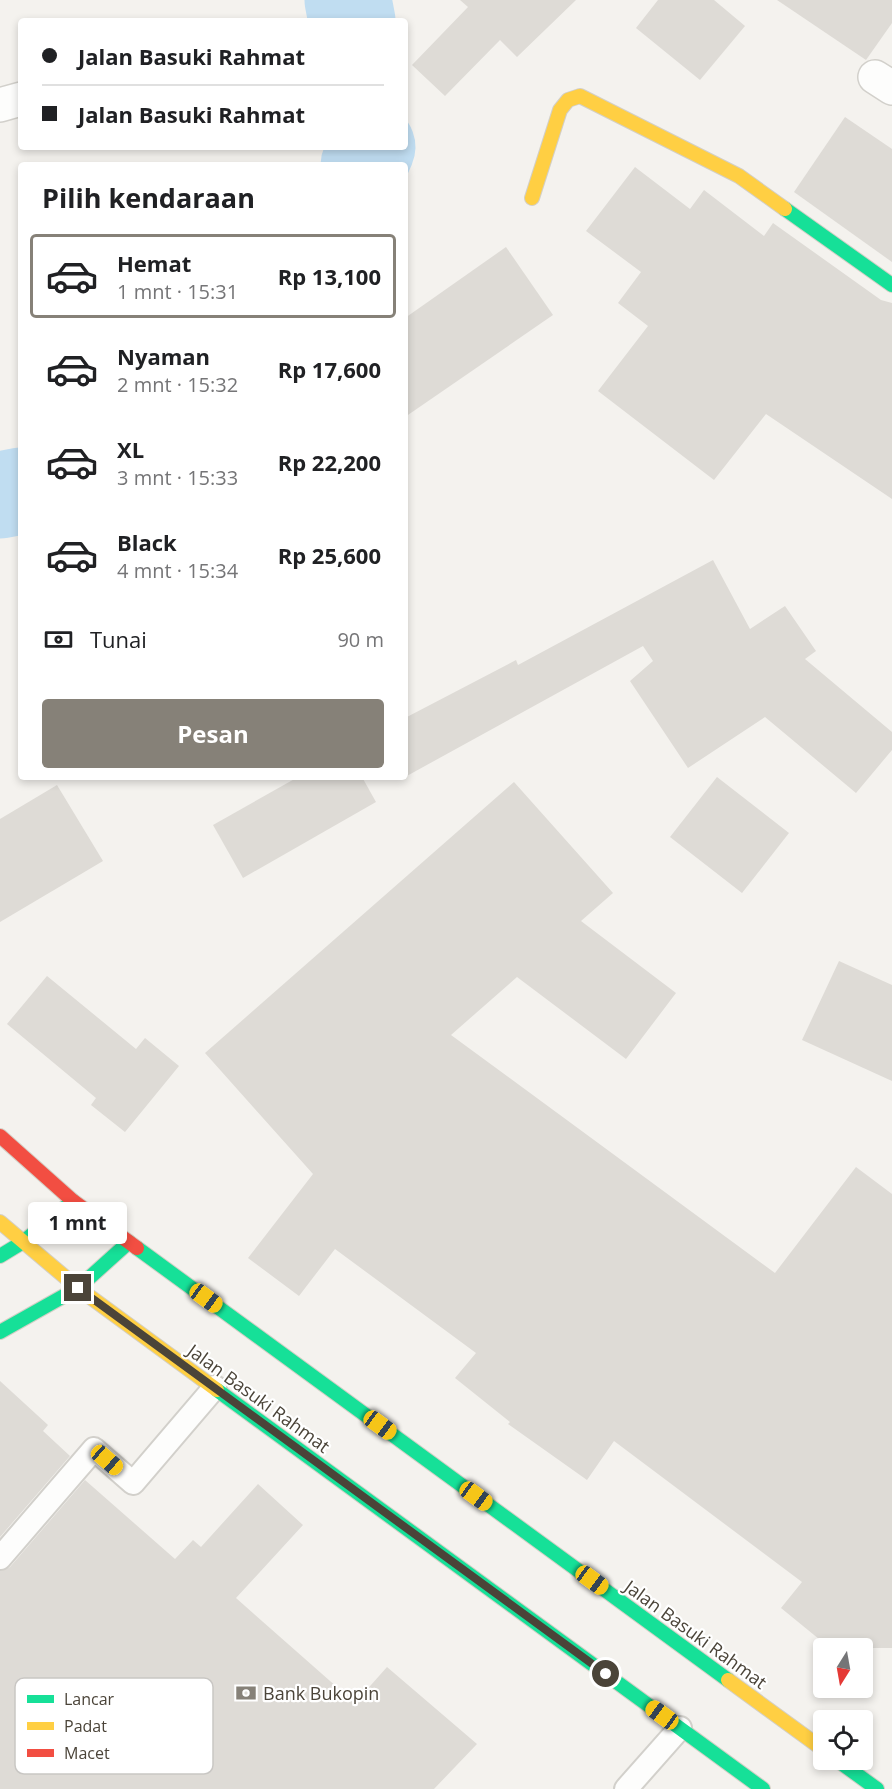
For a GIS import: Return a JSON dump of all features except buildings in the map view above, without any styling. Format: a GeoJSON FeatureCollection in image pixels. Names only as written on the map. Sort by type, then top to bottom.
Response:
{"type":"FeatureCollection","features":[{"type":"Feature","properties":{"kind":"main road"},"geometry":{"type":"LineString","coordinates":[[532,198],[560,110],[568,100],[580,96],[739,176],[892,285]]}},
{"type":"Feature","properties":{"kind":"main road","name":"Jalan Basuki Rahmat"},"geometry":{"type":"LineString","coordinates":[[0,1136],[73,1201],[813,1742]]}},
{"type":"Feature","properties":{"kind":"main road"},"geometry":{"type":"LineString","coordinates":[[0,1256],[23,1242],[73,1201]]}},
{"type":"Feature","properties":{"kind":"main road","name":"Jalan Basuki Rahmat"},"geometry":{"type":"LineString","coordinates":[[0,1222],[78,1288],[763,1789]]}},
{"type":"Feature","properties":{"kind":"main road"},"geometry":{"type":"LineString","coordinates":[[0,1332],[78,1288],[129,1242]]}},
{"type":"Feature","properties":{"kind":"main road"},"geometry":{"type":"LineString","coordinates":[[851,1770],[877,1789]]}},
{"type":"Feature","properties":{"kind":"street"},"geometry":{"type":"LineString","coordinates":[[0,105],[18,100]]}},
{"type":"Feature","properties":{"kind":"lane"},"geometry":{"type":"LineString","coordinates":[[0,1558],[94,1449],[133,1483],[214,1387]]}},
{"type":"Feature","properties":{"kind":"lane"},"geometry":{"type":"LineString","coordinates":[[626,1789],[680,1728]]}},
{"type":"Feature","properties":{"kind":"waterway"},"geometry":{"type":"LineString","coordinates":[[348,0],[351,18]]}},
{"type":"Feature","properties":{"kind":"waterway"},"geometry":{"type":"LineString","coordinates":[[365,162],[371,150]]}},
{"type":"Feature","properties":{"kind":"waterway"},"geometry":{"type":"LineString","coordinates":[[0,495],[18,492]]}},
{"type":"Feature","properties":{"kind":"traffic: fast"},"geometry":{"type":"LineString","coordinates":[[785,209],[892,285]]}},
{"type":"Feature","properties":{"kind":"traffic: fast"},"geometry":{"type":"LineString","coordinates":[[0,1256],[23,1242],[73,1201]]}},
{"type":"Feature","properties":{"kind":"traffic: fast"},"geometry":{"type":"LineString","coordinates":[[0,1332],[78,1288],[129,1242]]}},
{"type":"Feature","properties":{"kind":"traffic: fast"},"geometry":{"type":"LineString","coordinates":[[137,1248],[728,1680]]}},
{"type":"Feature","properties":{"kind":"traffic: fast"},"geometry":{"type":"LineString","coordinates":[[217,1390],[763,1789]]}},
{"type":"Feature","properties":{"kind":"traffic: fast"},"geometry":{"type":"LineString","coordinates":[[851,1770],[877,1789]]}},
{"type":"Feature","properties":{"kind":"traffic: slow"},"geometry":{"type":"LineString","coordinates":[[532,198],[560,110],[568,100],[580,96],[739,176],[785,209]]}},
{"type":"Feature","properties":{"kind":"traffic: slow"},"geometry":{"type":"LineString","coordinates":[[0,1222],[78,1288],[217,1390]]}},
{"type":"Feature","properties":{"kind":"traffic: slow"},"geometry":{"type":"LineString","coordinates":[[728,1680],[813,1742]]}},
{"type":"Feature","properties":{"kind":"traffic: jam"},"geometry":{"type":"LineString","coordinates":[[0,1136],[73,1201],[137,1248]]}},
{"type":"Feature","properties":{"kind":"place","name":"Bank Bukopin"},"geometry":{"type":"Point","coordinates":[246,1693]}},
{"type":"Feature","properties":{"kind":"route"},"geometry":{"type":"LineString","coordinates":[[78,1288],[606,1674]]}}]}
